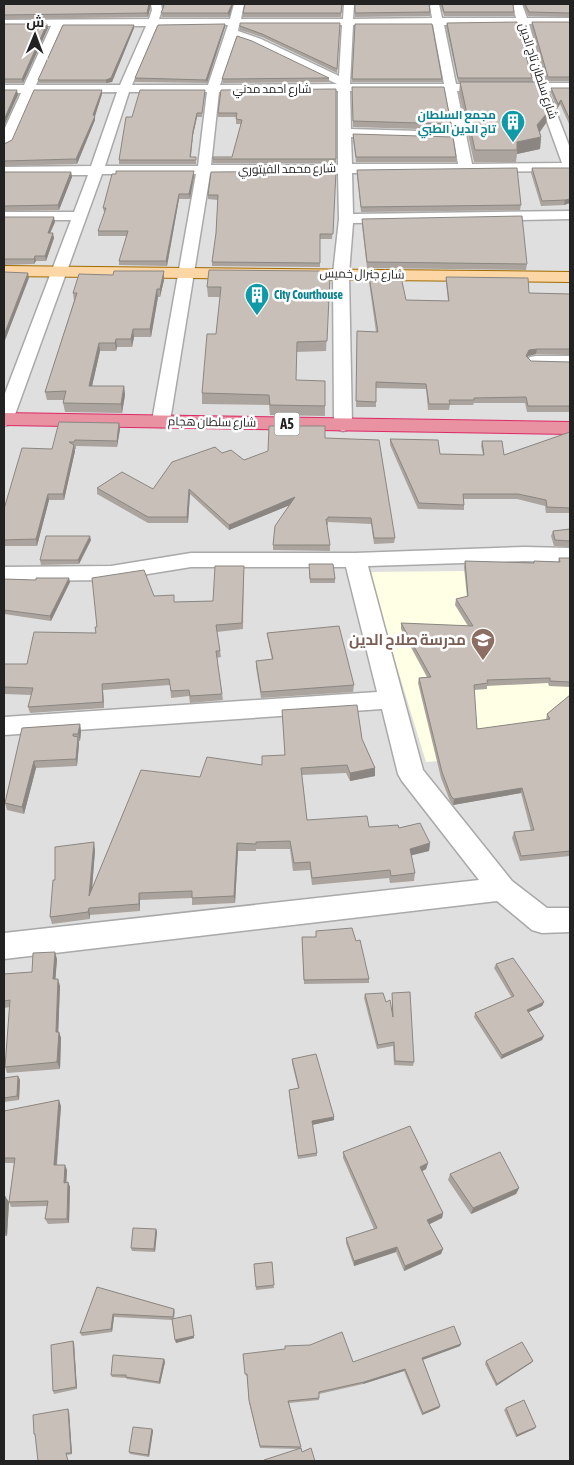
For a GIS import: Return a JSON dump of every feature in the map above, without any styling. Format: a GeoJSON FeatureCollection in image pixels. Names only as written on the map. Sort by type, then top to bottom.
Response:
{"type":"FeatureCollection","features":[{"type":"Feature","properties":{"kind":"highway","name":"شارع سلطان هجام"},"geometry":{"type":"LineString","coordinates":[[4,419],[570,428]]}},
{"type":"Feature","properties":{"kind":"main road","name":"شارع جنرال خميس"},"geometry":{"type":"LineString","coordinates":[[4,271],[570,276]]}},
{"type":"Feature","properties":{"kind":"street"},"geometry":{"type":"LineString","coordinates":[[4,419],[97,170],[124,89],[153,22],[157,10],[156,4]]}},
{"type":"Feature","properties":{"kind":"street"},"geometry":{"type":"LineString","coordinates":[[161,421],[204,170],[213,89],[239,4]]}},
{"type":"Feature","properties":{"kind":"street"},"geometry":{"type":"LineString","coordinates":[[343,425],[341,274],[346,219],[345,86],[349,4]]}},
{"type":"Feature","properties":{"kind":"street"},"geometry":{"type":"LineString","coordinates":[[434,4],[466,168]]}},
{"type":"Feature","properties":{"kind":"street","name":"شارع سلطان تاج الدين"},"geometry":{"type":"LineString","coordinates":[[517,4],[541,87],[570,166]]}},
{"type":"Feature","properties":{"kind":"street"},"geometry":{"type":"LineString","coordinates":[[4,23],[153,22],[233,27],[348,22],[570,21]]}},
{"type":"Feature","properties":{"kind":"street"},"geometry":{"type":"LineString","coordinates":[[4,144],[58,22]]}},
{"type":"Feature","properties":{"kind":"street"},"geometry":{"type":"LineString","coordinates":[[233,27],[345,86]]}},
{"type":"Feature","properties":{"kind":"street","name":"شارع احمد مدني"},"geometry":{"type":"LineString","coordinates":[[4,89],[213,89],[345,86],[449,88],[570,87]]}},
{"type":"Feature","properties":{"kind":"street"},"geometry":{"type":"LineString","coordinates":[[345,134],[460,136]]}},
{"type":"Feature","properties":{"kind":"street","name":"شارع محمد الفيتوري"},"geometry":{"type":"LineString","coordinates":[[4,171],[570,166]]}},
{"type":"Feature","properties":{"kind":"street"},"geometry":{"type":"LineString","coordinates":[[346,219],[570,215]]}},
{"type":"Feature","properties":{"kind":"street"},"geometry":{"type":"LineString","coordinates":[[4,216],[80,216]]}},
{"type":"Feature","properties":{"kind":"street"},"geometry":{"type":"LineString","coordinates":[[536,361],[570,361]]}},
{"type":"Feature","properties":{"kind":"street"},"geometry":{"type":"LineString","coordinates":[[4,574],[111,572],[191,560],[355,560],[524,554],[570,555]]}},
{"type":"Feature","properties":{"kind":"street"},"geometry":{"type":"LineString","coordinates":[[355,560],[411,774],[502,889],[542,921],[570,920]]}},
{"type":"Feature","properties":{"kind":"street"},"geometry":{"type":"LineString","coordinates":[[4,726],[391,700]]}},
{"type":"Feature","properties":{"kind":"street"},"geometry":{"type":"LineString","coordinates":[[4,946],[502,889]]}},
{"type":"Feature","properties":{"kind":"shaded area"},"geometry":{"type":"Polygon","coordinates":[[[4,4],[570,4],[570,1461],[4,1461],[4,4]]]}},
{"type":"Feature","properties":{"kind":"shaded area","name":"مدرسة صلاح الدين"},"geometry":{"type":"Polygon","coordinates":[[[570,570],[570,750],[426,762],[368,572],[570,570]]]}},
{"type":"Feature","properties":{"kind":"building"},"geometry":{"type":"Polygon","coordinates":[[[4,4],[149,4],[147,13],[4,15],[4,4]]]}},
{"type":"Feature","properties":{"kind":"building"},"geometry":{"type":"Polygon","coordinates":[[[163,4],[232,4],[228,13],[161,13],[163,4]]]}},
{"type":"Feature","properties":{"kind":"building"},"geometry":{"type":"Polygon","coordinates":[[[245,4],[342,4],[341,13],[243,13],[245,4]]]}},
{"type":"Feature","properties":{"kind":"building"},"geometry":{"type":"Polygon","coordinates":[[[355,4],[429,4],[430,12],[355,13],[355,4]]]}},
{"type":"Feature","properties":{"kind":"building"},"geometry":{"type":"Polygon","coordinates":[[[442,4],[513,4],[514,12],[444,12],[442,4]]]}},
{"type":"Feature","properties":{"kind":"building"},"geometry":{"type":"Polygon","coordinates":[[[525,4],[570,4],[570,13],[529,12],[525,4]]]}},
{"type":"Feature","properties":{"kind":"building"},"geometry":{"type":"Polygon","coordinates":[[[517,22],[532,78],[458,78],[447,23],[517,22]]]}},
{"type":"Feature","properties":{"kind":"building"},"geometry":{"type":"Polygon","coordinates":[[[532,22],[570,22],[570,77],[548,77],[532,22]]]}},
{"type":"Feature","properties":{"kind":"building"},"geometry":{"type":"Polygon","coordinates":[[[240,23],[340,23],[337,69],[262,34],[240,26],[240,23]]]}},
{"type":"Feature","properties":{"kind":"building"},"geometry":{"type":"Polygon","coordinates":[[[4,24],[47,24],[22,79],[4,79],[4,24]]]}},
{"type":"Feature","properties":{"kind":"building"},"geometry":{"type":"Polygon","coordinates":[[[225,24],[206,80],[135,78],[158,25],[225,24]]]}},
{"type":"Feature","properties":{"kind":"building"},"geometry":{"type":"Polygon","coordinates":[[[355,24],[432,24],[442,79],[352,79],[355,24]]]}},
{"type":"Feature","properties":{"kind":"building"},"geometry":{"type":"Polygon","coordinates":[[[63,25],[134,25],[111,78],[106,80],[38,80],[63,25]]]}},
{"type":"Feature","properties":{"kind":"building"},"geometry":{"type":"Polygon","coordinates":[[[237,36],[252,41],[329,78],[222,79],[237,36]]]}},
{"type":"Feature","properties":{"kind":"building"},"geometry":{"type":"Polygon","coordinates":[[[460,82],[536,82],[548,112],[537,125],[541,137],[517,142],[517,150],[475,150],[460,82]]]}},
{"type":"Feature","properties":{"kind":"building"},"geometry":{"type":"Polygon","coordinates":[[[352,87],[444,87],[451,124],[353,121],[352,87]]]}},
{"type":"Feature","properties":{"kind":"building"},"geometry":{"type":"Polygon","coordinates":[[[551,88],[570,88],[570,120],[561,100],[558,104],[551,88]]]}},
{"type":"Feature","properties":{"kind":"building"},"geometry":{"type":"Polygon","coordinates":[[[336,89],[336,159],[213,159],[213,157],[232,157],[242,120],[236,119],[237,113],[218,113],[221,90],[336,89]]]}},
{"type":"Feature","properties":{"kind":"building"},"geometry":{"type":"Polygon","coordinates":[[[4,90],[17,90],[4,120],[4,90]]]}},
{"type":"Feature","properties":{"kind":"building"},"geometry":{"type":"Polygon","coordinates":[[[34,90],[102,90],[93,115],[95,116],[76,159],[4,161],[4,144],[12,140],[34,90]]]}},
{"type":"Feature","properties":{"kind":"building"},"geometry":{"type":"Polygon","coordinates":[[[140,90],[205,90],[202,113],[197,113],[193,131],[190,157],[196,157],[196,160],[119,160],[126,117],[132,117],[140,90]]]}},
{"type":"Feature","properties":{"kind":"building"},"geometry":{"type":"Polygon","coordinates":[[[353,134],[453,137],[456,157],[356,157],[353,134]]]}},
{"type":"Feature","properties":{"kind":"building"},"geometry":{"type":"Polygon","coordinates":[[[517,168],[521,205],[361,207],[357,170],[517,168]]]}},
{"type":"Feature","properties":{"kind":"building"},"geometry":{"type":"Polygon","coordinates":[[[532,168],[570,168],[570,199],[542,201],[532,168]]]}},
{"type":"Feature","properties":{"kind":"building"},"geometry":{"type":"Polygon","coordinates":[[[116,171],[194,171],[189,194],[179,194],[166,261],[119,261],[128,231],[98,231],[106,208],[103,208],[112,174],[116,174],[116,171]]]}},
{"type":"Feature","properties":{"kind":"building"},"geometry":{"type":"Polygon","coordinates":[[[336,171],[333,234],[320,234],[320,263],[212,262],[218,195],[208,195],[211,172],[336,171]]]}},
{"type":"Feature","properties":{"kind":"building"},"geometry":{"type":"Polygon","coordinates":[[[4,172],[71,172],[58,205],[4,206],[4,172]]]}},
{"type":"Feature","properties":{"kind":"building"},"geometry":{"type":"Polygon","coordinates":[[[522,216],[527,264],[367,262],[362,219],[522,216]]]}},
{"type":"Feature","properties":{"kind":"building"},"geometry":{"type":"Polygon","coordinates":[[[4,217],[54,217],[48,233],[53,233],[45,256],[35,256],[34,259],[4,259],[4,217]]]}},
{"type":"Feature","properties":{"kind":"building"},"geometry":{"type":"Polygon","coordinates":[[[209,270],[320,271],[320,276],[330,276],[327,341],[297,342],[296,380],[325,381],[325,406],[270,405],[269,395],[202,393],[207,334],[216,334],[221,287],[207,287],[209,270]]]}},
{"type":"Feature","properties":{"kind":"building"},"geometry":{"type":"Polygon","coordinates":[[[114,271],[164,271],[160,289],[157,289],[150,329],[133,329],[131,339],[116,339],[115,343],[99,343],[89,386],[124,386],[121,404],[63,403],[66,391],[45,392],[77,293],[73,293],[79,274],[113,275],[114,271]]]}},
{"type":"Feature","properties":{"kind":"building"},"geometry":{"type":"Polygon","coordinates":[[[4,272],[28,273],[4,335],[4,272]]]}},
{"type":"Feature","properties":{"kind":"building"},"geometry":{"type":"Polygon","coordinates":[[[369,276],[401,277],[406,300],[449,301],[446,277],[528,278],[529,293],[570,294],[570,349],[529,350],[526,356],[531,361],[570,362],[570,406],[528,406],[526,397],[474,398],[474,400],[449,400],[450,404],[429,404],[426,384],[376,382],[376,402],[356,401],[357,331],[378,332],[369,276]]]}},
{"type":"Feature","properties":{"kind":"building"},"geometry":{"type":"Polygon","coordinates":[[[59,422],[119,423],[117,441],[75,440],[74,442],[69,442],[74,445],[63,494],[48,494],[36,539],[4,540],[4,509],[22,448],[52,449],[59,422]]]}},
{"type":"Feature","properties":{"kind":"building"},"geometry":{"type":"Polygon","coordinates":[[[269,426],[325,426],[325,438],[379,440],[395,538],[374,538],[371,518],[328,517],[326,519],[330,545],[273,545],[275,526],[295,497],[229,525],[189,489],[187,517],[148,517],[97,488],[122,472],[153,489],[172,462],[215,447],[222,453],[231,450],[244,460],[268,451],[269,426]]]}},
{"type":"Feature","properties":{"kind":"building"},"geometry":{"type":"Polygon","coordinates":[[[570,432],[570,508],[547,507],[546,500],[518,494],[463,494],[464,505],[419,503],[390,439],[438,440],[440,454],[484,455],[482,441],[502,441],[504,455],[570,432]]]}},
{"type":"Feature","properties":{"kind":"building"},"geometry":{"type":"Polygon","coordinates":[[[570,529],[570,541],[555,540],[553,531],[570,529]]]}},
{"type":"Feature","properties":{"kind":"building"},"geometry":{"type":"Polygon","coordinates":[[[46,536],[90,536],[78,560],[40,560],[46,536]]]}},
{"type":"Feature","properties":{"kind":"building","name":"مدرسة صلاح الدين"},"geometry":{"type":"Polygon","coordinates":[[[559,558],[570,558],[570,682],[550,681],[550,678],[487,680],[488,683],[474,685],[477,729],[550,719],[547,714],[570,695],[570,851],[521,856],[514,832],[534,830],[522,788],[454,799],[451,796],[442,772],[419,678],[431,677],[401,623],[473,626],[456,599],[468,596],[465,561],[534,563],[534,561],[560,562],[559,558]]]}},
{"type":"Feature","properties":{"kind":"building"},"geometry":{"type":"Polygon","coordinates":[[[309,564],[333,564],[335,579],[310,579],[309,564]]]}},
{"type":"Feature","properties":{"kind":"building"},"geometry":{"type":"Polygon","coordinates":[[[215,566],[244,566],[242,623],[216,625],[220,651],[216,651],[222,694],[190,696],[189,690],[171,691],[169,679],[102,684],[103,702],[28,707],[33,688],[4,687],[4,664],[27,664],[34,632],[96,633],[92,578],[144,570],[154,596],[174,595],[174,602],[213,601],[215,566]]]}},
{"type":"Feature","properties":{"kind":"building"},"geometry":{"type":"Polygon","coordinates":[[[36,578],[69,578],[50,616],[4,610],[4,579],[36,580],[36,578]]]}},
{"type":"Feature","properties":{"kind":"building"},"geometry":{"type":"Polygon","coordinates":[[[339,626],[354,685],[261,692],[256,661],[273,659],[267,633],[339,626]]]}},
{"type":"Feature","properties":{"kind":"building"},"geometry":{"type":"Polygon","coordinates":[[[357,705],[362,739],[375,768],[350,773],[347,765],[301,768],[307,820],[367,816],[369,827],[398,825],[399,828],[420,823],[430,843],[410,849],[415,873],[391,876],[390,870],[312,878],[310,862],[294,863],[290,841],[256,842],[256,844],[237,843],[234,896],[192,898],[192,891],[139,893],[139,904],[89,908],[88,912],[50,917],[53,880],[55,880],[55,847],[94,842],[89,896],[141,770],[200,777],[207,757],[262,765],[262,756],[285,755],[282,710],[357,705]]]}},
{"type":"Feature","properties":{"kind":"building"},"geometry":{"type":"Polygon","coordinates":[[[80,724],[78,734],[73,734],[73,736],[78,737],[76,759],[34,761],[22,807],[5,803],[22,728],[80,724]]]}},
{"type":"Feature","properties":{"kind":"building"},"geometry":{"type":"Polygon","coordinates":[[[352,928],[356,941],[360,940],[369,979],[304,980],[302,937],[316,937],[316,931],[352,928]]]}},
{"type":"Feature","properties":{"kind":"building"},"geometry":{"type":"Polygon","coordinates":[[[55,952],[53,979],[58,979],[56,1032],[59,1032],[57,1062],[5,1067],[10,1000],[4,1001],[4,974],[32,972],[33,953],[55,952]]]}},
{"type":"Feature","properties":{"kind":"building"},"geometry":{"type":"Polygon","coordinates":[[[513,958],[544,1002],[527,1010],[544,1036],[502,1055],[475,1013],[514,996],[496,964],[513,958]]]}},
{"type":"Feature","properties":{"kind":"building"},"geometry":{"type":"Polygon","coordinates":[[[410,992],[414,1062],[395,1061],[394,1042],[378,1045],[365,994],[383,993],[386,1002],[390,1000],[393,1017],[392,993],[410,992]]]}},
{"type":"Feature","properties":{"kind":"building"},"geometry":{"type":"Polygon","coordinates":[[[316,1054],[334,1117],[312,1121],[317,1153],[298,1156],[289,1090],[299,1088],[292,1059],[316,1054]]]}},
{"type":"Feature","properties":{"kind":"building"},"geometry":{"type":"Polygon","coordinates":[[[18,1076],[17,1096],[4,1098],[4,1078],[18,1076]]]}},
{"type":"Feature","properties":{"kind":"building"},"geometry":{"type":"Polygon","coordinates":[[[59,1100],[54,1165],[65,1165],[64,1183],[68,1182],[67,1219],[45,1219],[48,1201],[9,1202],[15,1158],[4,1158],[4,1111],[59,1100]]]}},
{"type":"Feature","properties":{"kind":"building"},"geometry":{"type":"Polygon","coordinates":[[[410,1126],[428,1163],[420,1167],[443,1213],[427,1220],[443,1249],[405,1266],[397,1247],[354,1261],[346,1238],[377,1228],[343,1152],[410,1126]]]}},
{"type":"Feature","properties":{"kind":"building"},"geometry":{"type":"Polygon","coordinates":[[[500,1152],[519,1188],[473,1208],[450,1174],[500,1152]]]}},
{"type":"Feature","properties":{"kind":"building"},"geometry":{"type":"Polygon","coordinates":[[[4,1196],[5,1196],[4,1230],[4,1196]]]}},
{"type":"Feature","properties":{"kind":"building"},"geometry":{"type":"Polygon","coordinates":[[[133,1228],[156,1229],[154,1249],[131,1248],[133,1228]]]}},
{"type":"Feature","properties":{"kind":"building"},"geometry":{"type":"Polygon","coordinates":[[[272,1262],[274,1285],[256,1287],[254,1264],[272,1262]]]}},
{"type":"Feature","properties":{"kind":"building"},"geometry":{"type":"Polygon","coordinates":[[[97,1287],[174,1309],[173,1317],[113,1314],[111,1329],[80,1333],[97,1287]]]}},
{"type":"Feature","properties":{"kind":"building"},"geometry":{"type":"Polygon","coordinates":[[[191,1315],[194,1336],[175,1340],[172,1319],[191,1315]]]}},
{"type":"Feature","properties":{"kind":"building"},"geometry":{"type":"Polygon","coordinates":[[[454,1326],[461,1344],[422,1358],[440,1406],[423,1413],[405,1369],[364,1382],[319,1392],[319,1398],[288,1401],[301,1447],[260,1446],[249,1400],[243,1354],[285,1349],[285,1346],[310,1345],[342,1332],[353,1362],[454,1326]]]}},
{"type":"Feature","properties":{"kind":"building"},"geometry":{"type":"Polygon","coordinates":[[[73,1341],[76,1387],[53,1391],[51,1345],[73,1341]]]}},
{"type":"Feature","properties":{"kind":"building"},"geometry":{"type":"Polygon","coordinates":[[[522,1342],[533,1361],[497,1384],[486,1361],[522,1342]]]}},
{"type":"Feature","properties":{"kind":"building"},"geometry":{"type":"Polygon","coordinates":[[[113,1355],[164,1359],[159,1382],[126,1377],[126,1375],[111,1375],[113,1355]]]}},
{"type":"Feature","properties":{"kind":"building"},"geometry":{"type":"Polygon","coordinates":[[[524,1400],[536,1427],[517,1435],[506,1408],[524,1400]]]}},
{"type":"Feature","properties":{"kind":"building"},"geometry":{"type":"Polygon","coordinates":[[[68,1409],[71,1453],[66,1453],[68,1461],[38,1461],[33,1415],[68,1409]]]}},
{"type":"Feature","properties":{"kind":"building"},"geometry":{"type":"Polygon","coordinates":[[[133,1427],[152,1429],[148,1455],[129,1452],[133,1427]]]}},
{"type":"Feature","properties":{"kind":"building"},"geometry":{"type":"Polygon","coordinates":[[[301,1448],[302,1452],[311,1448],[315,1461],[264,1461],[264,1460],[301,1448]]]}},
{"type":"Feature","properties":{"kind":"place","name":"مجمع السلطان تاج الدين الطبي"},"geometry":{"type":"Point","coordinates":[513,143]}},
{"type":"Feature","properties":{"kind":"place","name":"City Courthouse"},"geometry":{"type":"Point","coordinates":[257,316]}},
{"type":"Feature","properties":{"kind":"place","name":"مدرسة صلاح الدين"},"geometry":{"type":"Point","coordinates":[483,661]}}]}
